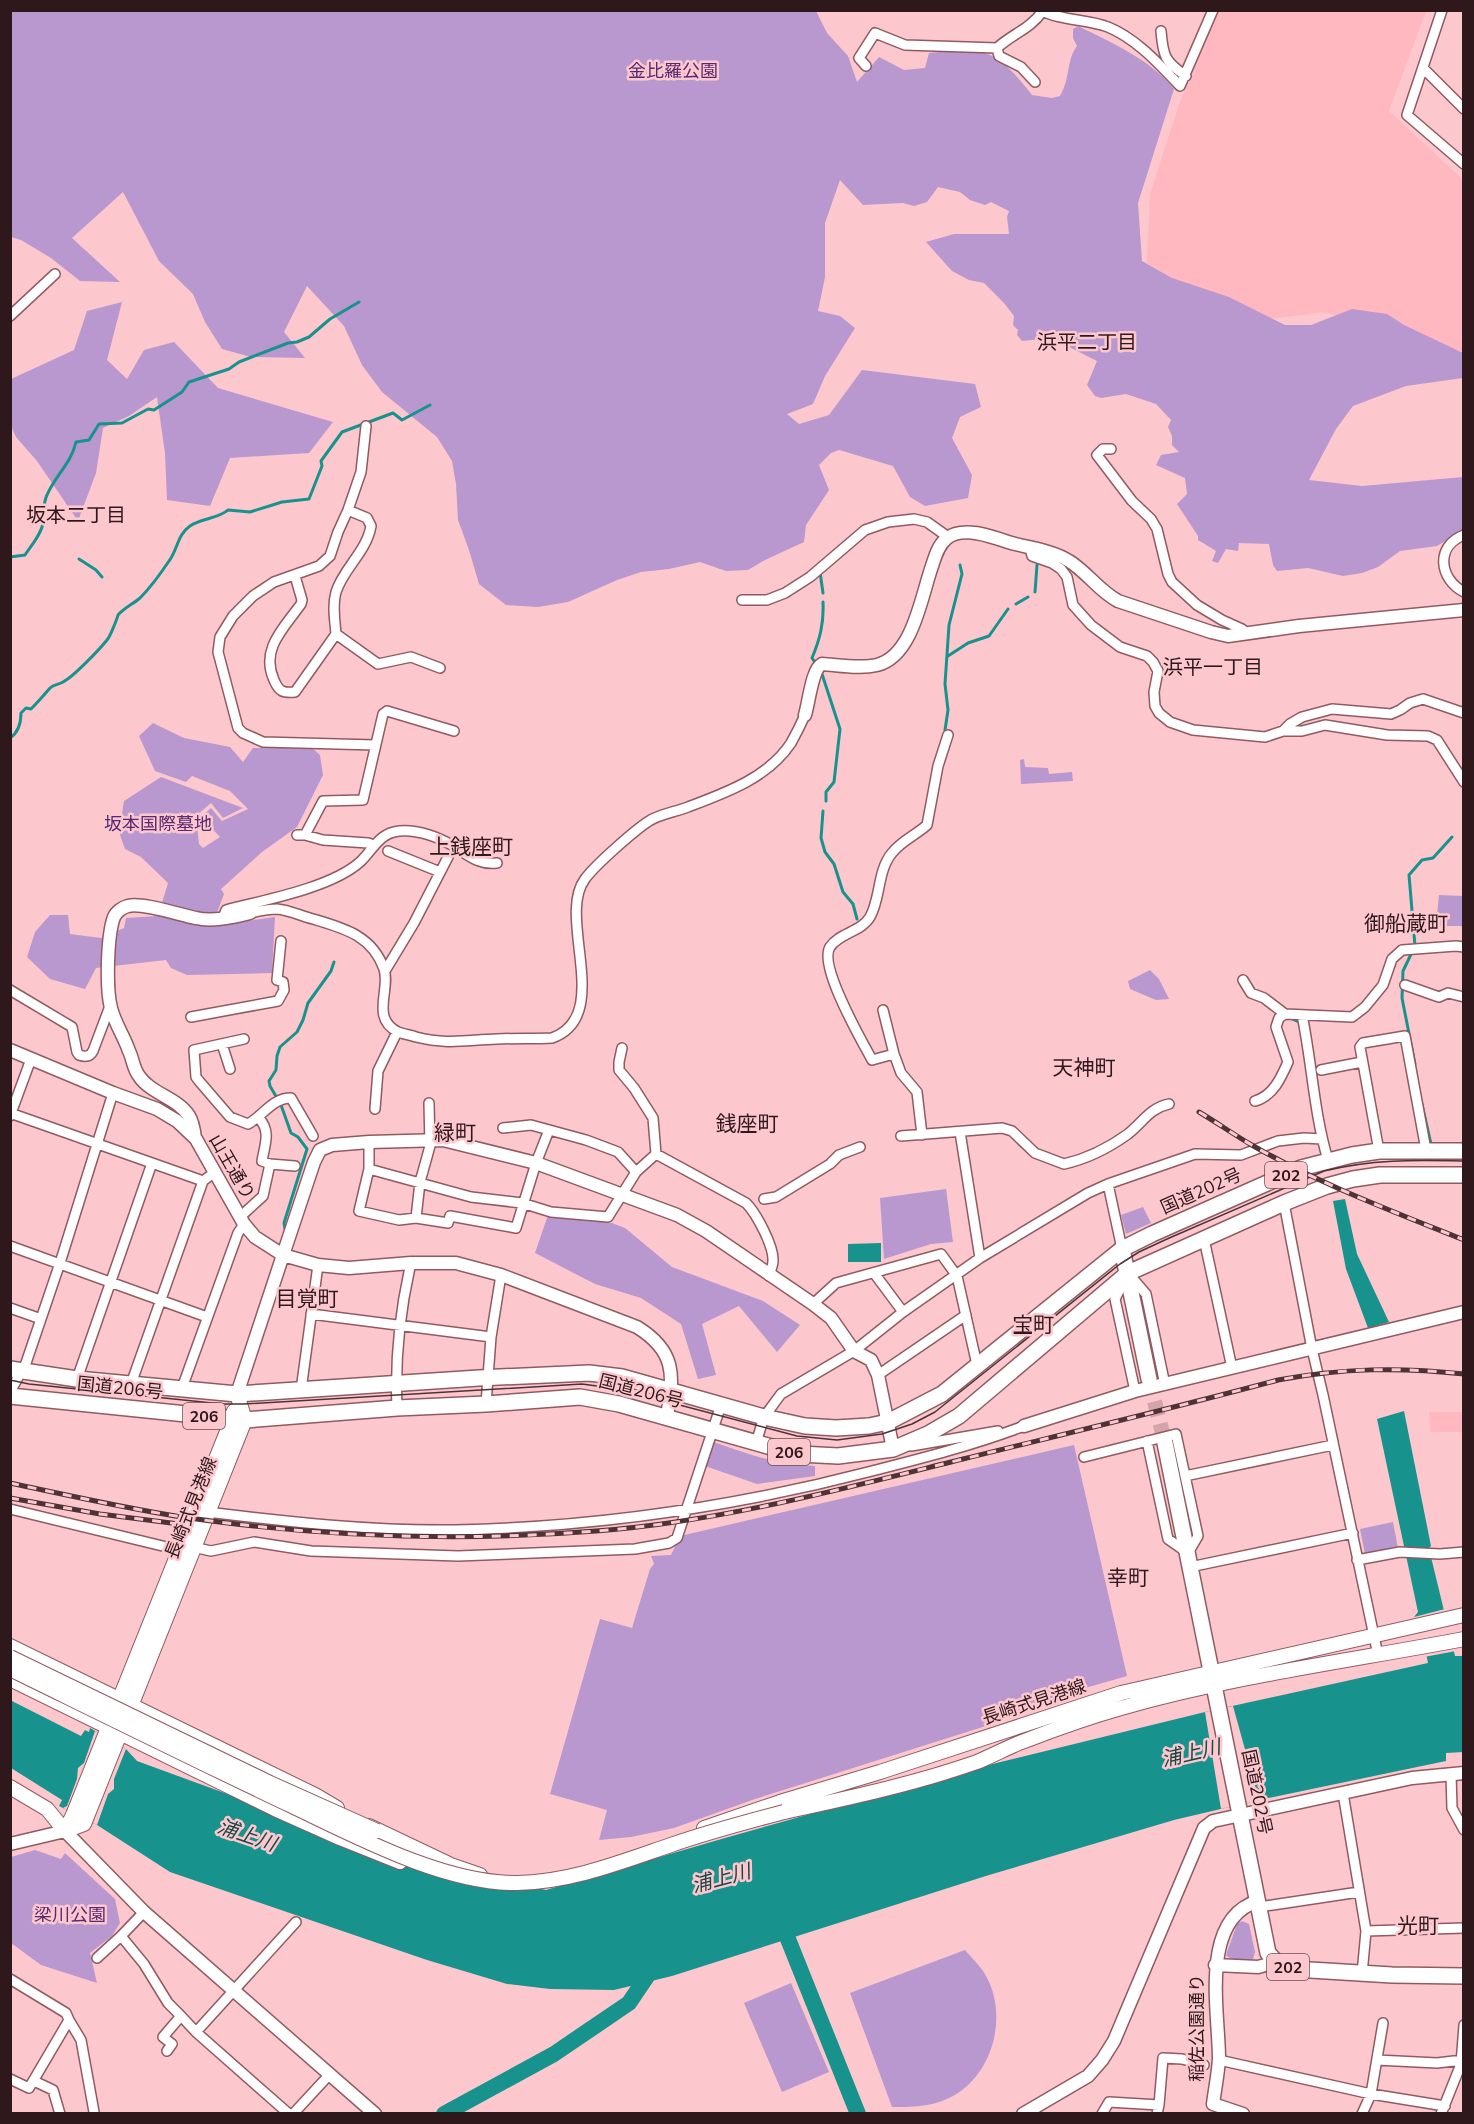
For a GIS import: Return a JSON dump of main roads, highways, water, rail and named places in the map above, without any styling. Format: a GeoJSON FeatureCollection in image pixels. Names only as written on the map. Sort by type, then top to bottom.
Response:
{"type":"FeatureCollection","features":[{"type":"Feature","properties":{"kind":"highway","name":"国道202号"},"geometry":{"type":"LineString","coordinates":[[1122,1250],[1152,1234],[1301,1168],[1328,1160],[1379,1151],[1464,1151]]}},
{"type":"Feature","properties":{"kind":"highway","name":"202"},"geometry":{"type":"LineString","coordinates":[[1128,1273],[1327,1186],[1380,1175],[1464,1175]]}},
{"type":"Feature","properties":{"kind":"highway"},"geometry":{"type":"LineString","coordinates":[[1122,1250],[1149,1379]]}},
{"type":"Feature","properties":{"kind":"highway","name":"国道206号"},"geometry":{"type":"LineString","coordinates":[[15,1371],[237,1394],[489,1377],[589,1373],[622,1377],[764,1417],[805,1426],[836,1428],[888,1422],[942,1394],[1122,1250]]}},
{"type":"Feature","properties":{"kind":"highway","name":"国道206号"},"geometry":{"type":"LineString","coordinates":[[10,1394],[238,1420],[580,1397],[667,1416],[800,1454],[838,1456],[893,1449],[928,1434],[959,1416],[1128,1273]]}},
{"type":"Feature","properties":{"kind":"highway","name":"国道202号"},"geometry":{"type":"LineString","coordinates":[[1165,1443],[1267,1950],[1276,1962],[1294,1968],[1362,1974],[1464,1976]]}},
{"type":"Feature","properties":{"kind":"main road"},"geometry":{"type":"LineString","coordinates":[[237,1394],[238,1420]]}},
{"type":"Feature","properties":{"kind":"main road","name":"長崎式見港線"},"geometry":{"type":"LineString","coordinates":[[186,1549],[207,1512],[238,1420]]}},
{"type":"Feature","properties":{"kind":"main road","name":"長崎式見港線"},"geometry":{"type":"LineString","coordinates":[[10,1787],[47,1809],[65,1831],[79,1820],[238,1420]]}},
{"type":"Feature","properties":{"kind":"main road","name":"長崎式見港線"},"geometry":{"type":"LineString","coordinates":[[10,1669],[332,1825],[391,1850],[460,1877],[517,1883],[570,1877],[606,1868],[742,1823],[887,1789],[978,1761],[1026,1740],[1083,1720],[1213,1680],[1373,1636],[1457,1616]]}},
{"type":"Feature","properties":{"kind":"main road","name":"長崎式見港線"},"geometry":{"type":"LineString","coordinates":[[10,1657],[279,1788],[451,1865],[494,1880],[514,1884],[556,1883],[595,1874],[691,1833],[780,1802],[899,1766],[1140,1687],[1213,1680],[1459,1640]]}},
{"type":"Feature","properties":{"kind":"main road"},"geometry":{"type":"LineString","coordinates":[[10,1646],[315,1795],[377,1831]]}},
{"type":"Feature","properties":{"kind":"main road"},"geometry":{"type":"LineString","coordinates":[[10,1678],[113,1734],[310,1826],[425,1871],[460,1877]]}},
{"type":"Feature","properties":{"kind":"water"},"geometry":{"type":"Polygon","coordinates":[[[1345,1199],[1357,1254],[1389,1322],[1368,1328],[1346,1269],[1333,1201],[1345,1199]]]}},
{"type":"Feature","properties":{"kind":"water"},"geometry":{"type":"Polygon","coordinates":[[[881,1243],[881,1262],[848,1262],[848,1244],[881,1243]]]}},
{"type":"Feature","properties":{"kind":"water","name":"浦上川"},"geometry":{"type":"Polygon","coordinates":[[[1404,1411],[1431,1546],[1429,1548],[1431,1557],[1455,1656],[1463,1656],[1464,1752],[1446,1753],[1446,1761],[1174,1820],[989,1875],[672,1976],[614,1990],[550,1989],[507,1984],[427,1960],[170,1872],[97,1825],[59,1806],[62,1800],[11,1768],[10,1700],[81,1736],[85,1730],[89,1732],[90,1728],[126,1749],[137,1761],[402,1858],[546,1890],[960,1772],[1205,1712],[1428,1663],[1421,1629],[1414,1617],[1418,1612],[1377,1419],[1404,1411]]]}},
{"type":"Feature","properties":{"kind":"waterway"},"geometry":{"type":"LineString","coordinates":[[10,557],[25,555],[35,541],[42,527],[47,495],[71,457],[76,442],[89,440],[99,424],[122,423],[148,409],[154,410],[182,392],[189,382],[229,369],[239,362],[309,337],[330,319],[359,302]]}},
{"type":"Feature","properties":{"kind":"waterway"},"geometry":{"type":"LineString","coordinates":[[10,738],[19,727],[21,713],[26,708],[31,709],[52,687],[73,675],[103,644],[110,635],[118,615],[140,598],[151,585],[172,556],[182,534],[190,526],[228,510],[250,512],[282,502],[309,499],[322,466],[321,461],[342,432],[393,413],[402,420],[430,405]]}},
{"type":"Feature","properties":{"kind":"waterway"},"geometry":{"type":"LineString","coordinates":[[79,559],[96,570],[102,577]]}},
{"type":"Feature","properties":{"kind":"waterway"},"geometry":{"type":"LineString","coordinates":[[945,730],[948,710],[945,684],[949,625],[962,574],[960,565]]}},
{"type":"Feature","properties":{"kind":"waterway"},"geometry":{"type":"LineString","coordinates":[[1035,592],[1037,565]]}},
{"type":"Feature","properties":{"kind":"waterway"},"geometry":{"type":"LineString","coordinates":[[820,572],[823,593]]}},
{"type":"Feature","properties":{"kind":"waterway"},"geometry":{"type":"LineString","coordinates":[[1016,604],[1028,597]]}},
{"type":"Feature","properties":{"kind":"waterway"},"geometry":{"type":"LineString","coordinates":[[814,661],[812,658],[821,631],[823,602]]}},
{"type":"Feature","properties":{"kind":"waterway"},"geometry":{"type":"LineString","coordinates":[[948,656],[968,643],[989,636],[1008,609]]}},
{"type":"Feature","properties":{"kind":"waterway"},"geometry":{"type":"LineString","coordinates":[[821,671],[840,729],[834,782],[826,792],[826,801]]}},
{"type":"Feature","properties":{"kind":"waterway"},"geometry":{"type":"LineString","coordinates":[[823,811],[821,838],[825,852],[834,864],[843,892],[853,904],[857,919]]}},
{"type":"Feature","properties":{"kind":"waterway"},"geometry":{"type":"LineString","coordinates":[[1415,1064],[1402,998],[1403,971],[1415,946],[1409,875],[1422,860],[1433,858],[1452,837]]}},
{"type":"Feature","properties":{"kind":"waterway"},"geometry":{"type":"LineString","coordinates":[[285,1229],[284,1223],[307,1149],[298,1137],[291,1133],[269,1081],[276,1070],[280,1047],[297,1032],[308,1003],[331,971],[334,962]]}},
{"type":"Feature","properties":{"kind":"waterway"},"geometry":{"type":"LineString","coordinates":[[1290,1018],[1299,1022],[1300,1025]]}},
{"type":"Feature","properties":{"kind":"waterway"},"geometry":{"type":"LineString","coordinates":[[1421,1100],[1431,1144]]}},
{"type":"Feature","properties":{"kind":"waterway"},"geometry":{"type":"LineString","coordinates":[[788,1939],[858,2114]]}},
{"type":"Feature","properties":{"kind":"waterway"},"geometry":{"type":"LineString","coordinates":[[444,2114],[554,2054],[629,2003],[654,1966]]}},
{"type":"Feature","properties":{"kind":"tunnel"},"geometry":{"type":"LineString","coordinates":[[1149,1379],[1165,1443]]}},
{"type":"Feature","properties":{"kind":"tram line"},"geometry":{"type":"LineString","coordinates":[[10,1380],[29,1384],[222,1404],[582,1384],[619,1389],[797,1436],[837,1440],[882,1434],[912,1424],[935,1412],[1120,1264],[1139,1252],[1324,1171],[1376,1162],[1464,1161]]}},
{"type":"Feature","properties":{"kind":"railway"},"geometry":{"type":"LineString","coordinates":[[1199,1112],[1275,1158],[1355,1196],[1464,1240]]}},
{"type":"Feature","properties":{"kind":"railway"},"geometry":{"type":"LineString","coordinates":[[10,1483],[182,1517],[285,1529],[440,1537],[596,1531],[641,1527],[775,1504],[1156,1412],[1278,1380],[1325,1373],[1371,1370],[1417,1370],[1464,1374]]}},
{"type":"Feature","properties":{"kind":"railway"},"geometry":{"type":"LineString","coordinates":[[10,1498],[100,1514],[179,1524]]}},
{"type":"Feature","properties":{"kind":"district","name":"浜平二丁目"},"geometry":{"type":"Point","coordinates":[1087,342]}},
{"type":"Feature","properties":{"kind":"district","name":"坂本二丁目"},"geometry":{"type":"Point","coordinates":[76,515]}},
{"type":"Feature","properties":{"kind":"district","name":"浜平一丁目"},"geometry":{"type":"Point","coordinates":[1213,667]}},
{"type":"Feature","properties":{"kind":"district","name":"上銭座町"},"geometry":{"type":"Point","coordinates":[471,847]}},
{"type":"Feature","properties":{"kind":"district","name":"御船蔵町"},"geometry":{"type":"Point","coordinates":[1406,924]}},
{"type":"Feature","properties":{"kind":"district","name":"天神町"},"geometry":{"type":"Point","coordinates":[1084,1068]}},
{"type":"Feature","properties":{"kind":"district","name":"銭座町"},"geometry":{"type":"Point","coordinates":[747,1124]}},
{"type":"Feature","properties":{"kind":"district","name":"緑町"},"geometry":{"type":"Point","coordinates":[455,1133]}},
{"type":"Feature","properties":{"kind":"district","name":"目覚町"},"geometry":{"type":"Point","coordinates":[307,1299]}},
{"type":"Feature","properties":{"kind":"district","name":"宝町"},"geometry":{"type":"Point","coordinates":[1033,1325]}},
{"type":"Feature","properties":{"kind":"district","name":"幸町"},"geometry":{"type":"Point","coordinates":[1128,1578]}},
{"type":"Feature","properties":{"kind":"district","name":"光町"},"geometry":{"type":"Point","coordinates":[1418,1926]}},
{"type":"Feature","properties":{"kind":"park label","name":"金比羅公園"},"geometry":{"type":"Point","coordinates":[673,71]}},
{"type":"Feature","properties":{"kind":"park label","name":"坂本国際墓地"},"geometry":{"type":"Point","coordinates":[158,824]}},
{"type":"Feature","properties":{"kind":"park label","name":"梁川公園"},"geometry":{"type":"Point","coordinates":[70,1915]}}]}
